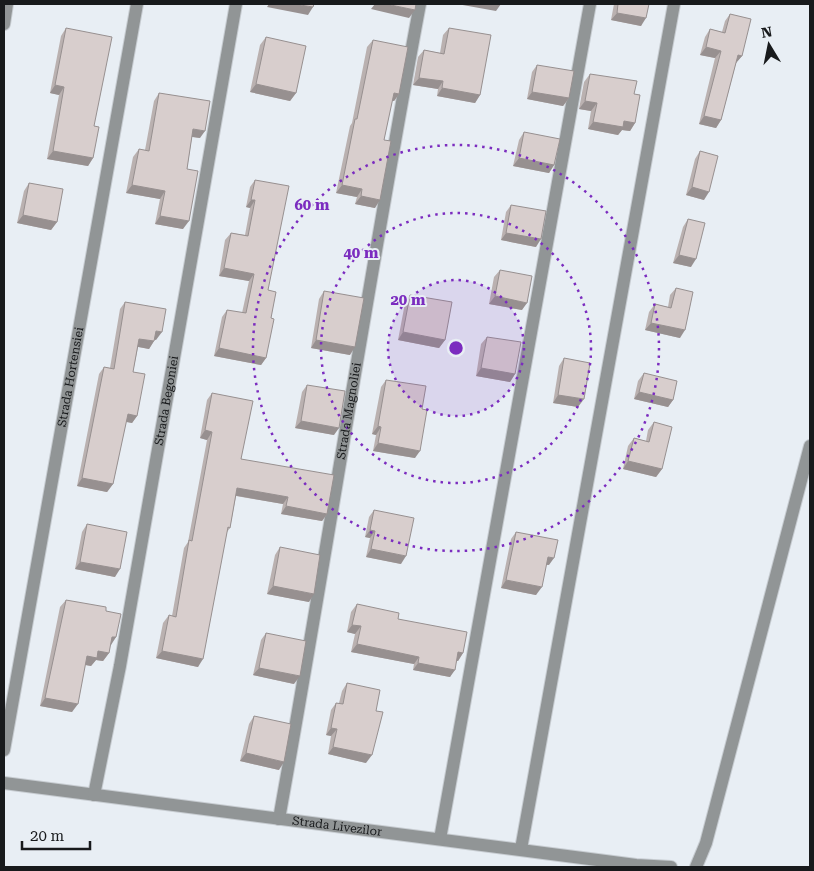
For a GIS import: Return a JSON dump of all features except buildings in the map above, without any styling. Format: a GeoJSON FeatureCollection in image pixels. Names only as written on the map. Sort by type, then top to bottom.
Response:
{"type":"FeatureCollection","features":[{"type":"Feature","properties":{"kind":"street"},"geometry":{"type":"LineString","coordinates":[[4,24],[8,4]]}},
{"type":"Feature","properties":{"kind":"street","name":"Strada Hortensiei"},"geometry":{"type":"LineString","coordinates":[[4,750],[136,4]]}},
{"type":"Feature","properties":{"kind":"street","name":"Strada Begoniei"},"geometry":{"type":"LineString","coordinates":[[94,795],[120,666],[236,4]]}},
{"type":"Feature","properties":{"kind":"street","name":"Strada Magnoliei"},"geometry":{"type":"LineString","coordinates":[[279,819],[420,4]]}},
{"type":"Feature","properties":{"kind":"street"},"geometry":{"type":"LineString","coordinates":[[440,838],[590,4]]}},
{"type":"Feature","properties":{"kind":"street"},"geometry":{"type":"LineString","coordinates":[[521,849],[674,4]]}},
{"type":"Feature","properties":{"kind":"street"},"geometry":{"type":"LineString","coordinates":[[696,867],[706,843],[810,446]]}},
{"type":"Feature","properties":{"kind":"street","name":"Strada Livezilor"},"geometry":{"type":"LineString","coordinates":[[4,783],[440,838],[636,865],[670,867]]}}]}
